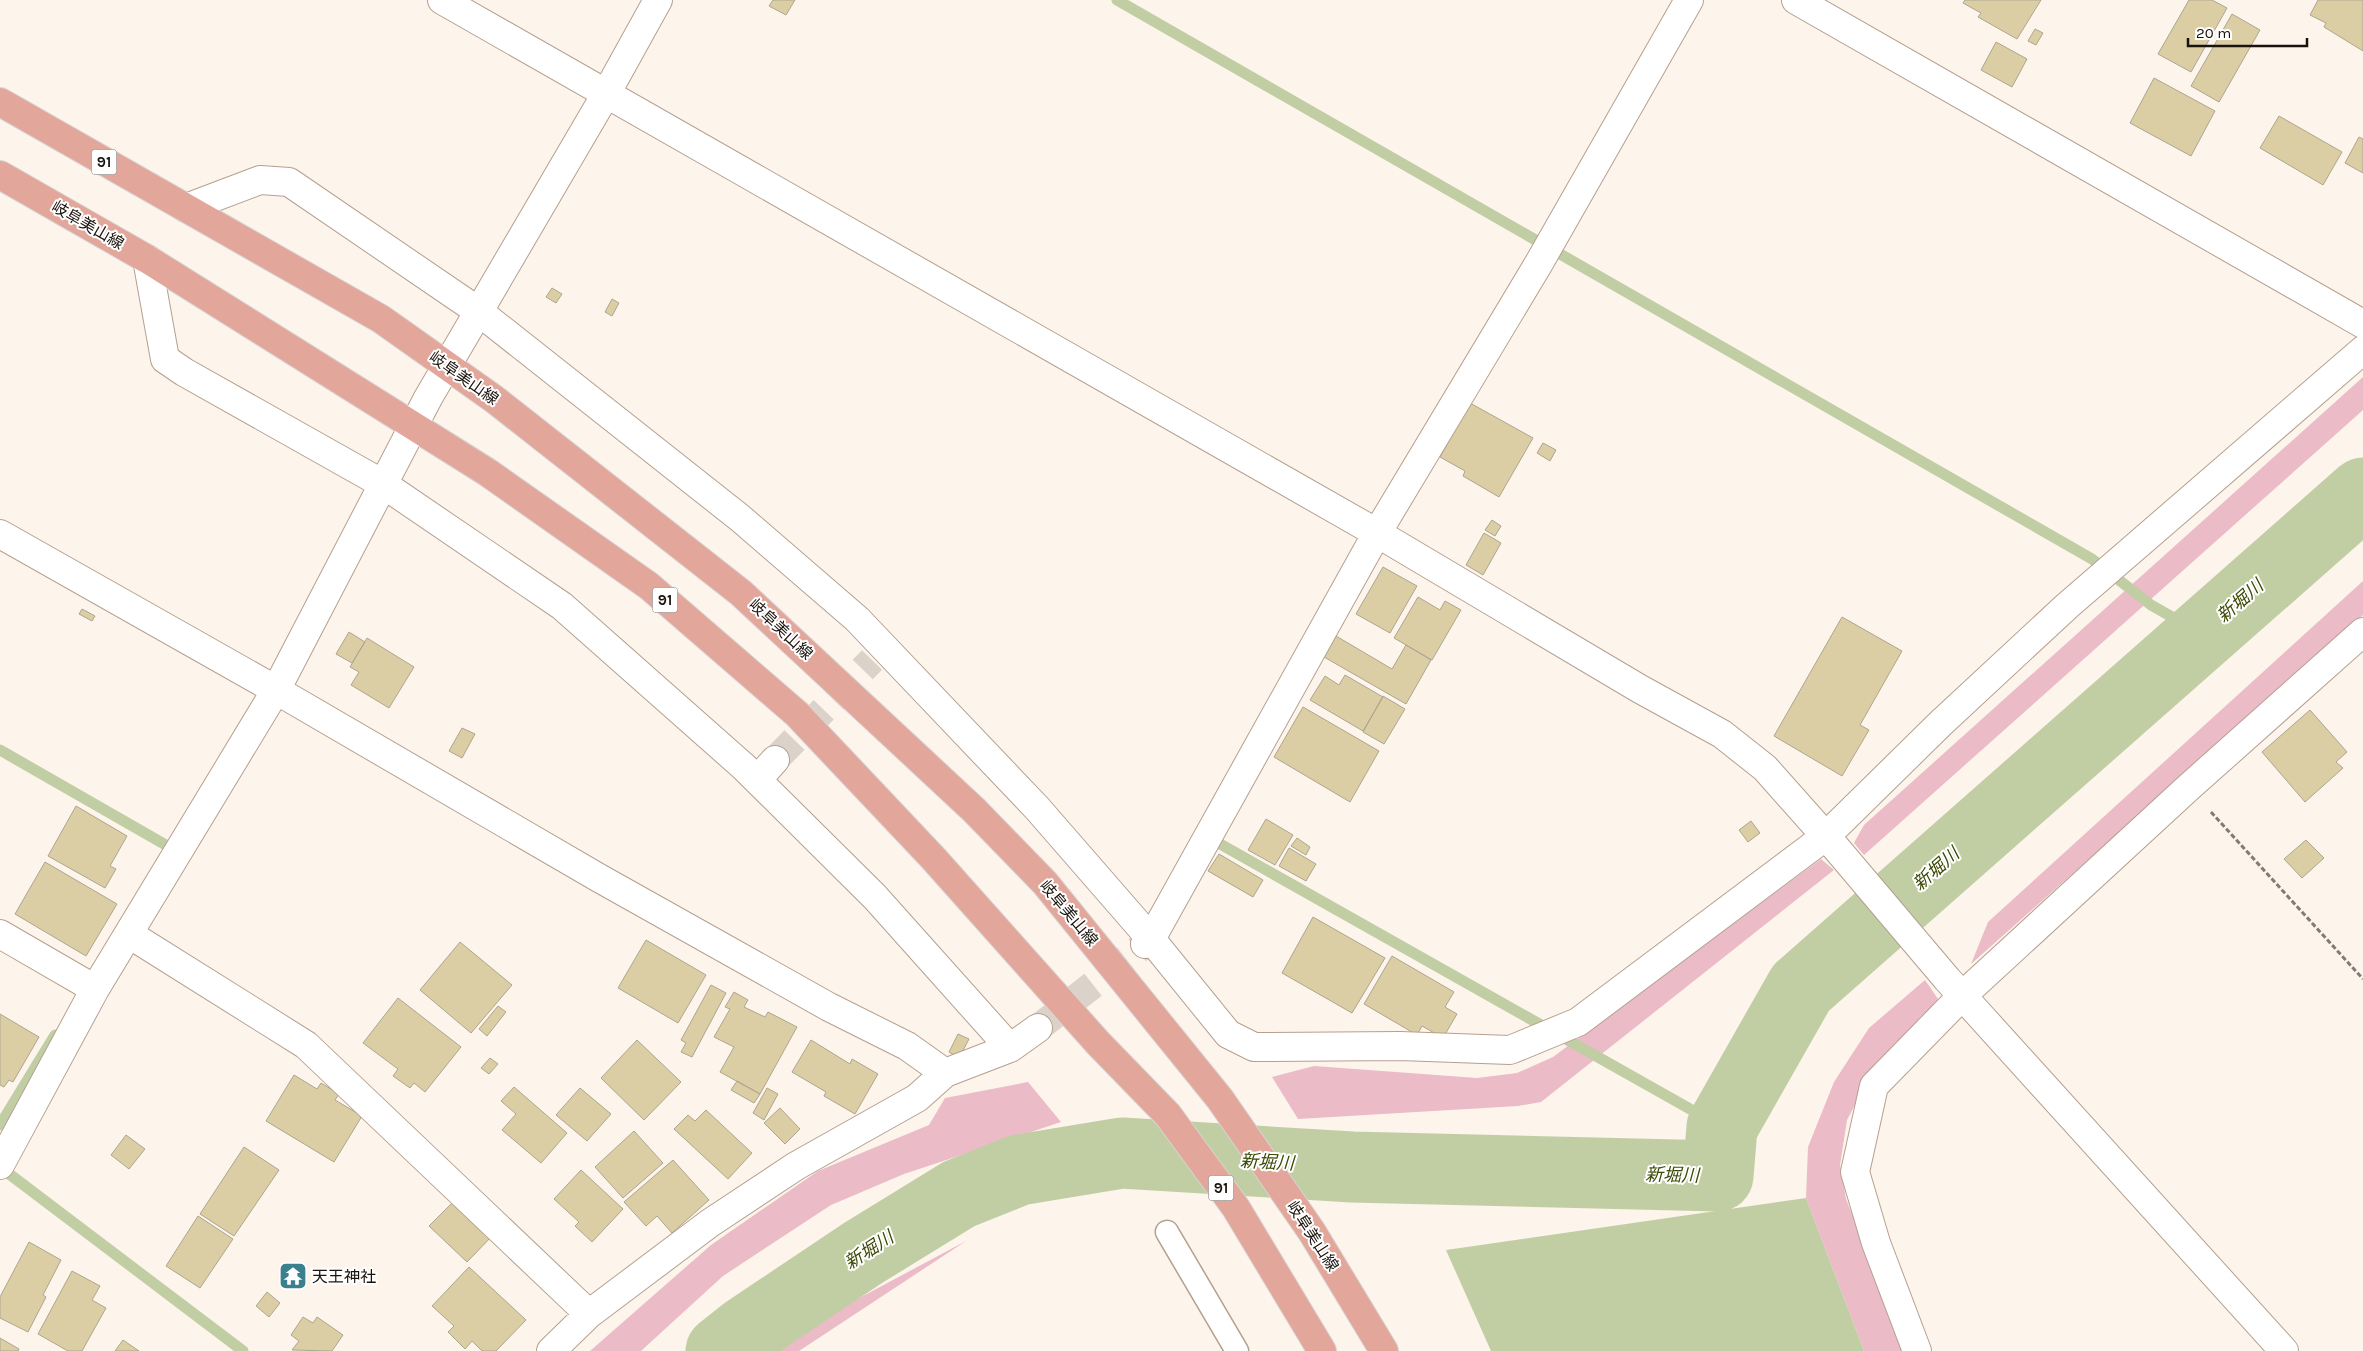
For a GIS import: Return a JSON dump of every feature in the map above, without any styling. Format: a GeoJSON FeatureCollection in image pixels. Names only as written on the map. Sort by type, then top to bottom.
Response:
{"type":"FeatureCollection","features":[{"type":"Feature","properties":{"kind":"main road","name":"岐阜美山線"},"geometry":{"type":"LineString","coordinates":[[0,102],[381,319],[494,399],[755,606],[974,810],[1045,884],[1139,997],[1220,1099],[1312,1232],[1384,1351]]}},
{"type":"Feature","properties":{"kind":"main road","name":"岐阜美山線"},"geometry":{"type":"LineString","coordinates":[[0,175],[147,259],[487,472],[649,586],[797,714],[934,858],[1098,1043],[1168,1116],[1230,1200],[1322,1351]]}},
{"type":"Feature","properties":{"kind":"street"},"geometry":{"type":"LineString","coordinates":[[442,0],[1377,533],[1640,689],[1722,734],[1765,768],[1955,987],[2284,1351]]}},
{"type":"Feature","properties":{"kind":"street"},"geometry":{"type":"LineString","coordinates":[[0,1165],[95,989],[276,690],[413,426],[478,311],[606,94],[658,0]]}},
{"type":"Feature","properties":{"kind":"street"},"geometry":{"type":"LineString","coordinates":[[1148,941],[1377,533],[1539,263],[1689,0]]}},
{"type":"Feature","properties":{"kind":"street"},"geometry":{"type":"LineString","coordinates":[[1796,0],[2363,324]]}},
{"type":"Feature","properties":{"kind":"street"},"geometry":{"type":"LineString","coordinates":[[186,208],[260,180],[289,182],[478,311],[740,518],[856,619],[878,654],[1037,808],[1228,1034],[1254,1047],[1400,1046],[1510,1050],[1578,1022],[1831,842],[1941,723],[2067,606],[2363,350]]}},
{"type":"Feature","properties":{"kind":"street"},"geometry":{"type":"LineString","coordinates":[[147,259],[165,359],[184,372],[383,484],[562,606],[757,780],[875,897],[1010,1048]]}},
{"type":"Feature","properties":{"kind":"street"},"geometry":{"type":"LineString","coordinates":[[0,534],[276,690],[599,878],[829,1007],[907,1046],[945,1073]]}},
{"type":"Feature","properties":{"kind":"street"},"geometry":{"type":"LineString","coordinates":[[1917,1351],[1876,1243],[1854,1172],[1874,1086],[1955,987],[2189,787],[2363,632]]}},
{"type":"Feature","properties":{"kind":"street"},"geometry":{"type":"LineString","coordinates":[[757,780],[775,760]]}},
{"type":"Feature","properties":{"kind":"street"},"geometry":{"type":"LineString","coordinates":[[0,934],[95,989]]}},
{"type":"Feature","properties":{"kind":"street"},"geometry":{"type":"LineString","coordinates":[[129,934],[306,1045],[589,1314]]}},
{"type":"Feature","properties":{"kind":"street"},"geometry":{"type":"LineString","coordinates":[[551,1351],[589,1314],[710,1223],[796,1166],[917,1098],[945,1073],[1010,1048],[1038,1028]]}},
{"type":"Feature","properties":{"kind":"lane"},"geometry":{"type":"LineString","coordinates":[[1167,1232],[1236,1351]]}},
{"type":"Feature","properties":{"kind":"path"},"geometry":{"type":"LineString","coordinates":[[2189,787],[2363,978]]}},
{"type":"Feature","properties":{"kind":"shaded area"},"geometry":{"type":"Polygon","coordinates":[[[2363,377],[2363,410],[1864,855],[1854,843],[1864,825],[2363,377]]]}},
{"type":"Feature","properties":{"kind":"shaded area"},"geometry":{"type":"Polygon","coordinates":[[[2363,581],[2363,615],[1971,964],[1988,922],[2363,581]]]}},
{"type":"Feature","properties":{"kind":"shaded area"},"geometry":{"type":"Polygon","coordinates":[[[1821,859],[1834,870],[1541,1102],[1518,1106],[1298,1119],[1272,1077],[1314,1066],[1477,1078],[1517,1073],[1553,1057],[1821,859]]]}},
{"type":"Feature","properties":{"kind":"shaded area"},"geometry":{"type":"Polygon","coordinates":[[[1925,980],[1938,999],[1868,1080],[1847,1120],[1840,1165],[1846,1199],[1906,1351],[1864,1351],[1806,1198],[1808,1147],[1834,1082],[1869,1028],[1925,980]]]}},
{"type":"Feature","properties":{"kind":"shaded area"},"geometry":{"type":"Polygon","coordinates":[[[1028,1082],[1061,1122],[904,1174],[831,1205],[723,1276],[641,1351],[590,1351],[711,1245],[818,1171],[929,1125],[945,1098],[1028,1082]]]}},
{"type":"Feature","properties":{"kind":"shaded area"},"geometry":{"type":"Polygon","coordinates":[[[1806,1198],[1864,1351],[1491,1351],[1446,1250],[1806,1198]]]}},
{"type":"Feature","properties":{"kind":"shaded area"},"geometry":{"type":"Polygon","coordinates":[[[966,1241],[799,1351],[761,1351],[762,1350],[966,1241]]]}},
{"type":"Feature","properties":{"kind":"building"},"geometry":{"type":"Polygon","coordinates":[[[773,0],[795,0],[786,15],[769,6],[773,0]]]}},
{"type":"Feature","properties":{"kind":"building"},"geometry":{"type":"Polygon","coordinates":[[[1965,0],[2041,0],[2017,39],[1978,17],[1981,13],[1963,3],[1965,0]]]}},
{"type":"Feature","properties":{"kind":"building"},"geometry":{"type":"Polygon","coordinates":[[[2189,0],[2212,0],[2227,8],[2191,72],[2158,54],[2189,0]]]}},
{"type":"Feature","properties":{"kind":"building"},"geometry":{"type":"Polygon","coordinates":[[[2318,0],[2363,0],[2363,51],[2324,27],[2326,23],[2310,15],[2318,0]]]}},
{"type":"Feature","properties":{"kind":"building"},"geometry":{"type":"Polygon","coordinates":[[[2232,14],[2260,30],[2219,102],[2191,86],[2232,14]]]}},
{"type":"Feature","properties":{"kind":"building"},"geometry":{"type":"Polygon","coordinates":[[[2035,29],[2043,33],[2036,45],[2028,41],[2035,29]]]}},
{"type":"Feature","properties":{"kind":"building"},"geometry":{"type":"Polygon","coordinates":[[[1996,42],[2027,59],[2012,87],[1981,70],[1996,42]]]}},
{"type":"Feature","properties":{"kind":"building"},"geometry":{"type":"Polygon","coordinates":[[[2154,78],[2215,111],[2191,156],[2130,123],[2154,78]]]}},
{"type":"Feature","properties":{"kind":"building"},"geometry":{"type":"Polygon","coordinates":[[[2279,116],[2342,152],[2323,185],[2260,148],[2279,116]]]}},
{"type":"Feature","properties":{"kind":"building"},"geometry":{"type":"Polygon","coordinates":[[[2359,137],[2363,139],[2363,173],[2345,163],[2359,137]]]}},
{"type":"Feature","properties":{"kind":"building"},"geometry":{"type":"Polygon","coordinates":[[[552,288],[562,294],[556,303],[546,297],[552,288]]]}},
{"type":"Feature","properties":{"kind":"building"},"geometry":{"type":"Polygon","coordinates":[[[612,299],[619,303],[612,316],[605,312],[612,299]]]}},
{"type":"Feature","properties":{"kind":"building"},"geometry":{"type":"Polygon","coordinates":[[[1470,403],[1533,438],[1499,497],[1463,476],[1465,471],[1440,457],[1470,403]]]}},
{"type":"Feature","properties":{"kind":"building"},"geometry":{"type":"Polygon","coordinates":[[[1543,443],[1556,450],[1550,461],[1537,453],[1543,443]]]}},
{"type":"Feature","properties":{"kind":"building"},"geometry":{"type":"Polygon","coordinates":[[[1492,520],[1501,526],[1495,536],[1485,530],[1492,520]]]}},
{"type":"Feature","properties":{"kind":"building"},"geometry":{"type":"Polygon","coordinates":[[[1484,533],[1501,543],[1483,575],[1466,565],[1484,533]]]}},
{"type":"Feature","properties":{"kind":"building"},"geometry":{"type":"Polygon","coordinates":[[[1383,567],[1417,586],[1390,633],[1356,614],[1383,567]]]}},
{"type":"Feature","properties":{"kind":"building"},"geometry":{"type":"Polygon","coordinates":[[[1418,597],[1440,610],[1445,601],[1461,610],[1432,660],[1394,638],[1418,597]]]}},
{"type":"Feature","properties":{"kind":"building"},"geometry":{"type":"Polygon","coordinates":[[[82,609],[95,616],[92,621],[79,614],[82,609]]]}},
{"type":"Feature","properties":{"kind":"building"},"geometry":{"type":"Polygon","coordinates":[[[1842,617],[1902,651],[1860,725],[1869,730],[1842,776],[1774,736],[1842,617]]]}},
{"type":"Feature","properties":{"kind":"building"},"geometry":{"type":"Polygon","coordinates":[[[349,632],[365,642],[352,663],[336,654],[349,632]]]}},
{"type":"Feature","properties":{"kind":"building"},"geometry":{"type":"Polygon","coordinates":[[[1336,636],[1392,669],[1406,645],[1431,660],[1406,704],[1324,657],[1336,636]]]}},
{"type":"Feature","properties":{"kind":"building"},"geometry":{"type":"Polygon","coordinates":[[[367,638],[414,667],[389,708],[351,685],[359,672],[350,667],[367,638]]]}},
{"type":"Feature","properties":{"kind":"building"},"geometry":{"type":"Polygon","coordinates":[[[1345,675],[1383,697],[1363,731],[1310,700],[1325,676],[1339,685],[1345,675]]]}},
{"type":"Feature","properties":{"kind":"building"},"geometry":{"type":"Polygon","coordinates":[[[1383,696],[1405,709],[1384,744],[1363,732],[1383,696]]]}},
{"type":"Feature","properties":{"kind":"building"},"geometry":{"type":"Polygon","coordinates":[[[1303,707],[1379,751],[1350,802],[1274,757],[1303,707]]]}},
{"type":"Feature","properties":{"kind":"building"},"geometry":{"type":"Polygon","coordinates":[[[2310,710],[2347,752],[2336,762],[2343,768],[2305,802],[2262,752],[2310,710]]]}},
{"type":"Feature","properties":{"kind":"building"},"geometry":{"type":"Polygon","coordinates":[[[462,728],[475,734],[462,758],[449,751],[462,728]]]}},
{"type":"Feature","properties":{"kind":"building"},"geometry":{"type":"Polygon","coordinates":[[[76,806],[127,836],[110,866],[116,869],[105,888],[48,856],[76,806]]]}},
{"type":"Feature","properties":{"kind":"building"},"geometry":{"type":"Polygon","coordinates":[[[1266,819],[1293,835],[1275,865],[1248,850],[1266,819]]]}},
{"type":"Feature","properties":{"kind":"building"},"geometry":{"type":"Polygon","coordinates":[[[1751,821],[1760,833],[1748,842],[1739,830],[1751,821]]]}},
{"type":"Feature","properties":{"kind":"building"},"geometry":{"type":"Polygon","coordinates":[[[1297,838],[1310,847],[1306,855],[1291,846],[1297,838]]]}},
{"type":"Feature","properties":{"kind":"building"},"geometry":{"type":"Polygon","coordinates":[[[2306,840],[2324,858],[2302,878],[2284,859],[2306,840]]]}},
{"type":"Feature","properties":{"kind":"building"},"geometry":{"type":"Polygon","coordinates":[[[1289,848],[1316,864],[1306,881],[1279,866],[1289,848]]]}},
{"type":"Feature","properties":{"kind":"building"},"geometry":{"type":"Polygon","coordinates":[[[1219,854],[1263,880],[1253,897],[1208,871],[1219,854]]]}},
{"type":"Feature","properties":{"kind":"building"},"geometry":{"type":"Polygon","coordinates":[[[45,862],[117,904],[86,956],[15,914],[45,862]]]}},
{"type":"Feature","properties":{"kind":"building"},"geometry":{"type":"Polygon","coordinates":[[[1313,917],[1385,958],[1352,1013],[1282,973],[1313,917]]]}},
{"type":"Feature","properties":{"kind":"building"},"geometry":{"type":"Polygon","coordinates":[[[646,940],[706,975],[678,1023],[618,988],[646,940]]]}},
{"type":"Feature","properties":{"kind":"building"},"geometry":{"type":"Polygon","coordinates":[[[460,942],[512,985],[471,1033],[420,990],[460,942]]]}},
{"type":"Feature","properties":{"kind":"building"},"geometry":{"type":"Polygon","coordinates":[[[1392,956],[1454,992],[1445,1007],[1457,1014],[1443,1038],[1422,1026],[1417,1035],[1364,1004],[1392,956]]]}},
{"type":"Feature","properties":{"kind":"building"},"geometry":{"type":"Polygon","coordinates":[[[711,985],[726,993],[692,1057],[681,1052],[686,1043],[681,1040],[711,985]]]}},
{"type":"Feature","properties":{"kind":"building"},"geometry":{"type":"Polygon","coordinates":[[[734,992],[748,1000],[744,1007],[765,1017],[768,1012],[797,1027],[760,1094],[720,1072],[734,1047],[714,1037],[730,1009],[725,1007],[734,992]]]}},
{"type":"Feature","properties":{"kind":"building"},"geometry":{"type":"Polygon","coordinates":[[[398,998],[461,1047],[425,1092],[414,1083],[410,1088],[393,1076],[398,1069],[363,1043],[398,998]]]}},
{"type":"Feature","properties":{"kind":"building"},"geometry":{"type":"Polygon","coordinates":[[[498,1006],[506,1012],[487,1036],[479,1029],[498,1006]]]}},
{"type":"Feature","properties":{"kind":"building"},"geometry":{"type":"Polygon","coordinates":[[[0,1014],[39,1037],[13,1082],[9,1080],[4,1087],[0,1085],[0,1014]]]}},
{"type":"Feature","properties":{"kind":"building"},"geometry":{"type":"Polygon","coordinates":[[[958,1034],[969,1039],[959,1058],[949,1052],[958,1034]]]}},
{"type":"Feature","properties":{"kind":"building"},"geometry":{"type":"Polygon","coordinates":[[[637,1040],[681,1082],[644,1120],[601,1078],[637,1040]]]}},
{"type":"Feature","properties":{"kind":"building"},"geometry":{"type":"Polygon","coordinates":[[[811,1040],[850,1064],[852,1059],[878,1074],[855,1114],[824,1096],[826,1092],[792,1072],[811,1040]]]}},
{"type":"Feature","properties":{"kind":"building"},"geometry":{"type":"Polygon","coordinates":[[[490,1058],[498,1064],[489,1074],[481,1068],[490,1058]]]}},
{"type":"Feature","properties":{"kind":"building"},"geometry":{"type":"Polygon","coordinates":[[[294,1075],[317,1089],[321,1083],[339,1094],[335,1100],[362,1116],[334,1162],[266,1121],[294,1075]]]}},
{"type":"Feature","properties":{"kind":"building"},"geometry":{"type":"Polygon","coordinates":[[[737,1081],[760,1094],[754,1103],[731,1090],[737,1081]]]}},
{"type":"Feature","properties":{"kind":"building"},"geometry":{"type":"Polygon","coordinates":[[[514,1087],[567,1133],[541,1163],[502,1130],[516,1114],[501,1101],[514,1087]]]}},
{"type":"Feature","properties":{"kind":"building"},"geometry":{"type":"Polygon","coordinates":[[[580,1088],[611,1114],[587,1141],[556,1115],[580,1088]]]}},
{"type":"Feature","properties":{"kind":"building"},"geometry":{"type":"Polygon","coordinates":[[[767,1088],[778,1094],[764,1120],[753,1113],[767,1088]]]}},
{"type":"Feature","properties":{"kind":"building"},"geometry":{"type":"Polygon","coordinates":[[[780,1108],[800,1129],[785,1144],[764,1123],[780,1108]]]}},
{"type":"Feature","properties":{"kind":"building"},"geometry":{"type":"Polygon","coordinates":[[[706,1110],[752,1153],[728,1179],[674,1129],[688,1115],[695,1121],[706,1110]]]}},
{"type":"Feature","properties":{"kind":"building"},"geometry":{"type":"Polygon","coordinates":[[[634,1131],[663,1163],[623,1198],[595,1167],[634,1131]]]}},
{"type":"Feature","properties":{"kind":"building"},"geometry":{"type":"Polygon","coordinates":[[[126,1135],[145,1149],[129,1169],[111,1155],[126,1135]]]}},
{"type":"Feature","properties":{"kind":"building"},"geometry":{"type":"Polygon","coordinates":[[[244,1147],[279,1170],[234,1236],[200,1214],[244,1147]]]}},
{"type":"Feature","properties":{"kind":"building"},"geometry":{"type":"Polygon","coordinates":[[[673,1160],[709,1200],[672,1233],[657,1216],[646,1226],[624,1202],[673,1160]]]}},
{"type":"Feature","properties":{"kind":"building"},"geometry":{"type":"Polygon","coordinates":[[[581,1170],[623,1209],[592,1242],[575,1226],[579,1222],[554,1199],[581,1170]]]}},
{"type":"Feature","properties":{"kind":"building"},"geometry":{"type":"Polygon","coordinates":[[[457,1198],[495,1233],[467,1262],[429,1226],[457,1198]]]}},
{"type":"Feature","properties":{"kind":"building"},"geometry":{"type":"Polygon","coordinates":[[[198,1216],[233,1239],[200,1288],[166,1266],[198,1216]]]}},
{"type":"Feature","properties":{"kind":"building"},"geometry":{"type":"Polygon","coordinates":[[[29,1242],[61,1260],[43,1295],[46,1297],[28,1332],[0,1318],[0,1297],[29,1242]]]}},
{"type":"Feature","properties":{"kind":"building"},"geometry":{"type":"Polygon","coordinates":[[[469,1267],[526,1320],[496,1351],[482,1351],[472,1341],[465,1349],[448,1332],[454,1326],[432,1306],[469,1267]]]}},
{"type":"Feature","properties":{"kind":"building"},"geometry":{"type":"Polygon","coordinates":[[[72,1271],[100,1286],[92,1300],[106,1308],[82,1351],[68,1351],[38,1334],[72,1271]]]}},
{"type":"Feature","properties":{"kind":"building"},"geometry":{"type":"Polygon","coordinates":[[[267,1292],[280,1303],[269,1317],[256,1306],[267,1292]]]}},
{"type":"Feature","properties":{"kind":"building"},"geometry":{"type":"Polygon","coordinates":[[[303,1317],[313,1323],[317,1317],[343,1335],[332,1351],[292,1350],[299,1341],[291,1335],[303,1317]]]}},
{"type":"Feature","properties":{"kind":"building"},"geometry":{"type":"Polygon","coordinates":[[[0,1338],[19,1349],[18,1351],[0,1351],[0,1338]]]}},
{"type":"Feature","properties":{"kind":"building"},"geometry":{"type":"Polygon","coordinates":[[[123,1340],[139,1351],[115,1351],[123,1340]]]}},
{"type":"Feature","properties":{"kind":"waterway"},"geometry":{"type":"LineString","coordinates":[[1117,0],[2092,559],[2151,605],[2202,634]]}},
{"type":"Feature","properties":{"kind":"waterway","name":"新堀川"},"geometry":{"type":"LineString","coordinates":[[721,1351],[745,1332],[863,1253],[959,1194],[1019,1170],[1122,1153],[1352,1167],[1718,1176],[1722,1127],[1801,988],[2363,493]]}},
{"type":"Feature","properties":{"kind":"waterway"},"geometry":{"type":"LineString","coordinates":[[0,750],[171,848],[166,855]]}},
{"type":"Feature","properties":{"kind":"waterway"},"geometry":{"type":"LineString","coordinates":[[1206,836],[1722,1127]]}},
{"type":"Feature","properties":{"kind":"waterway"},"geometry":{"type":"LineString","coordinates":[[0,1125],[55,1035]]}},
{"type":"Feature","properties":{"kind":"waterway"},"geometry":{"type":"LineString","coordinates":[[0,1167],[243,1351]]}},
{"type":"Feature","properties":{"kind":"tunnel"},"geometry":{"type":"LineString","coordinates":[[775,760],[872,660]]}},
{"type":"Feature","properties":{"kind":"tunnel"},"geometry":{"type":"LineString","coordinates":[[1038,1028],[1145,944]]}},
{"type":"Feature","properties":{"kind":"place","name":"天王神社"},"geometry":{"type":"Point","coordinates":[293,1276]}}]}
